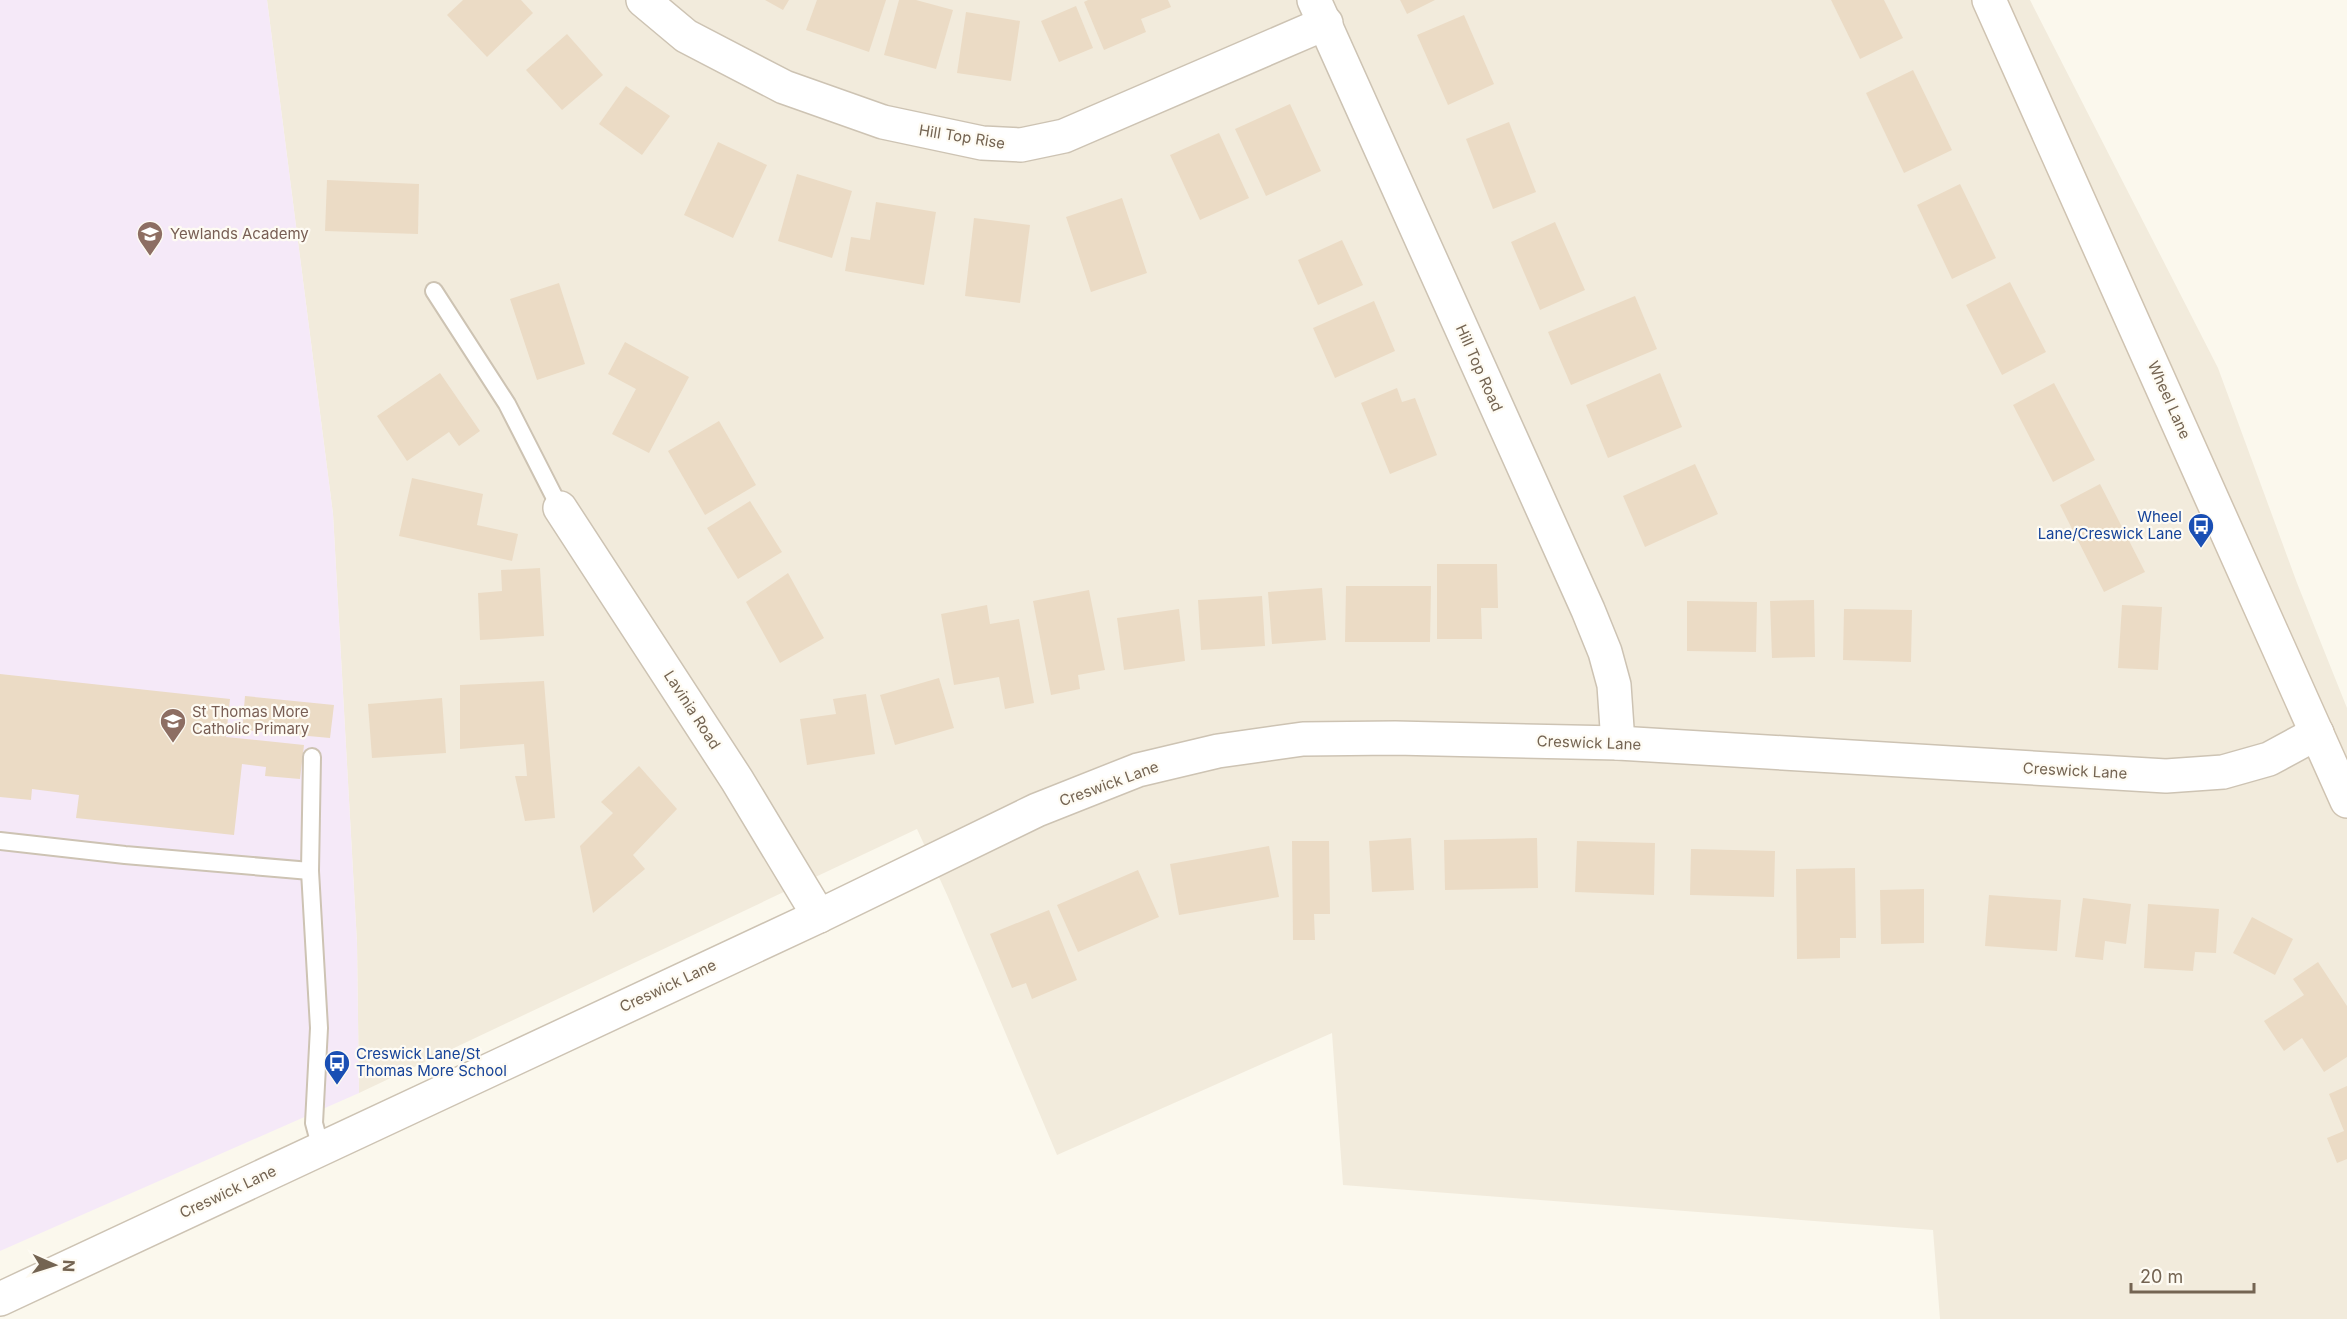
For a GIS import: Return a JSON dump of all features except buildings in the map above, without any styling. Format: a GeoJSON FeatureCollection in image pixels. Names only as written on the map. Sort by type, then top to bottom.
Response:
{"type":"FeatureCollection","features":[{"type":"Feature","properties":{"kind":"street","name":"Hill Top Rise"},"geometry":{"type":"LineString","coordinates":[[643,0],[686,36],[784,87],[883,122],[982,143],[1021,146],[1064,136],[1320,12]]}},
{"type":"Feature","properties":{"kind":"street","name":"Wheel Lane"},"geometry":{"type":"LineString","coordinates":[[1989,0],[2347,801]]}},
{"type":"Feature","properties":{"kind":"street","name":"Hill Top Road"},"geometry":{"type":"LineString","coordinates":[[1320,12],[1588,610],[1605,652],[1614,686],[1618,743]]}},
{"type":"Feature","properties":{"kind":"street","name":"Lavinia Road"},"geometry":{"type":"LineString","coordinates":[[560,508],[737,780],[819,916]]}},
{"type":"Feature","properties":{"kind":"street","name":"Creswick Lane"},"geometry":{"type":"LineString","coordinates":[[0,1299],[124,1239],[819,916],[1037,810],[1137,770],[1218,751],[1303,739],[1395,738],[1618,743],[2166,776],[2223,772],[2269,759],[2318,732]]}},
{"type":"Feature","properties":{"kind":"lane"},"geometry":{"type":"LineString","coordinates":[[434,291],[507,404],[560,508]]}},
{"type":"Feature","properties":{"kind":"lane"},"geometry":{"type":"LineString","coordinates":[[312,757],[310,871],[319,1028],[314,1124],[321,1149]]}},
{"type":"Feature","properties":{"kind":"lane"},"geometry":{"type":"LineString","coordinates":[[0,841],[125,855],[310,871]]}},
{"type":"Feature","properties":{"kind":"shaded area"},"geometry":{"type":"Polygon","coordinates":[[[0,0],[267,0],[333,514],[357,943],[359,1093],[0,1251],[0,0]]]}},
{"type":"Feature","properties":{"kind":"shaded area"},"geometry":{"type":"Polygon","coordinates":[[[267,0],[2030,0],[2218,368],[2297,583],[2347,708],[2347,1319],[1940,1319],[1933,1230],[1343,1185],[1332,1033],[1057,1155],[917,829],[359,1093],[357,943],[333,514],[267,0]]]}},
{"type":"Feature","properties":{"kind":"place","name":"Yewlands Academy"},"geometry":{"type":"Point","coordinates":[150,257]}},
{"type":"Feature","properties":{"kind":"place","name":"Wheel Lane/Creswick Lane"},"geometry":{"type":"Point","coordinates":[2201,549]}},
{"type":"Feature","properties":{"kind":"place","name":"St Thomas More Catholic Primary"},"geometry":{"type":"Point","coordinates":[173,744]}},
{"type":"Feature","properties":{"kind":"place","name":"Creswick Lane/St Thomas More School"},"geometry":{"type":"Point","coordinates":[337,1086]}}]}
